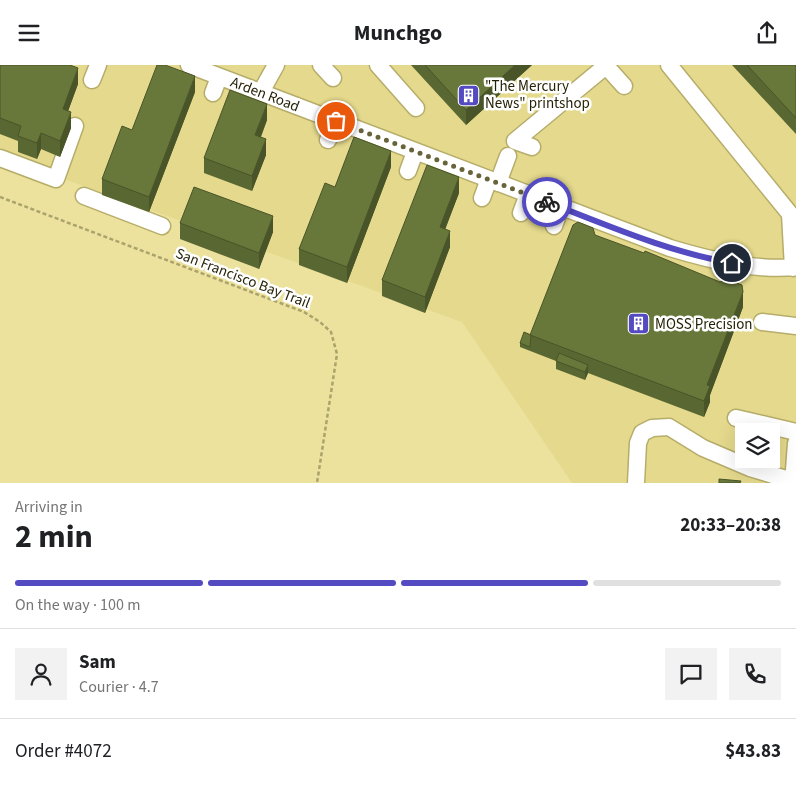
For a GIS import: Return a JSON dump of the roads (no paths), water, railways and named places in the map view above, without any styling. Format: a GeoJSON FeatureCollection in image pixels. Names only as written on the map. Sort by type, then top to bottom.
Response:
{"type":"FeatureCollection","features":[{"type":"Feature","properties":{"kind":"street","name":"Arden Road"},"geometry":{"type":"LineString","coordinates":[[188,65],[528,195],[704,259],[732,263],[795,267]]}},
{"type":"Feature","properties":{"kind":"street"},"geometry":{"type":"LineString","coordinates":[[260,92],[276,65]]}},
{"type":"Feature","properties":{"kind":"street"},"geometry":{"type":"LineString","coordinates":[[321,65],[333,78]]}},
{"type":"Feature","properties":{"kind":"street"},"geometry":{"type":"LineString","coordinates":[[378,65],[416,108]]}},
{"type":"Feature","properties":{"kind":"street"},"geometry":{"type":"LineString","coordinates":[[532,147],[515,141],[607,65],[624,86]]}},
{"type":"Feature","properties":{"kind":"street"},"geometry":{"type":"LineString","coordinates":[[668,65],[790,214],[795,267]]}},
{"type":"Feature","properties":{"kind":"street"},"geometry":{"type":"LineString","coordinates":[[213,93],[220,77]]}},
{"type":"Feature","properties":{"kind":"street"},"geometry":{"type":"LineString","coordinates":[[328,140],[336,121]]}},
{"type":"Feature","properties":{"kind":"street"},"geometry":{"type":"LineString","coordinates":[[0,159],[56,179],[75,126]]}},
{"type":"Feature","properties":{"kind":"street"},"geometry":{"type":"LineString","coordinates":[[408,171],[415,152]]}},
{"type":"Feature","properties":{"kind":"street"},"geometry":{"type":"LineString","coordinates":[[482,198],[508,156]]}},
{"type":"Feature","properties":{"kind":"street"},"geometry":{"type":"LineString","coordinates":[[521,213],[528,195]]}},
{"type":"Feature","properties":{"kind":"street"},"geometry":{"type":"LineString","coordinates":[[84,197],[162,226]]}},
{"type":"Feature","properties":{"kind":"street"},"geometry":{"type":"LineString","coordinates":[[554,226],[561,207]]}},
{"type":"Feature","properties":{"kind":"street"},"geometry":{"type":"LineString","coordinates":[[762,323],[796,326]]}},
{"type":"Feature","properties":{"kind":"street"},"geometry":{"type":"LineString","coordinates":[[736,418],[796,432]]}},
{"type":"Feature","properties":{"kind":"street"},"geometry":{"type":"LineString","coordinates":[[636,483],[638,443],[642,433],[652,427],[669,427],[703,448],[750,468],[794,482],[796,443]]}},
{"type":"Feature","properties":{"kind":"place","name":"\"The Mercury News\" printshop"},"geometry":{"type":"Point","coordinates":[469,95]}},
{"type":"Feature","properties":{"kind":"place","name":"MOSS Precision"},"geometry":{"type":"Point","coordinates":[639,324]}}]}
